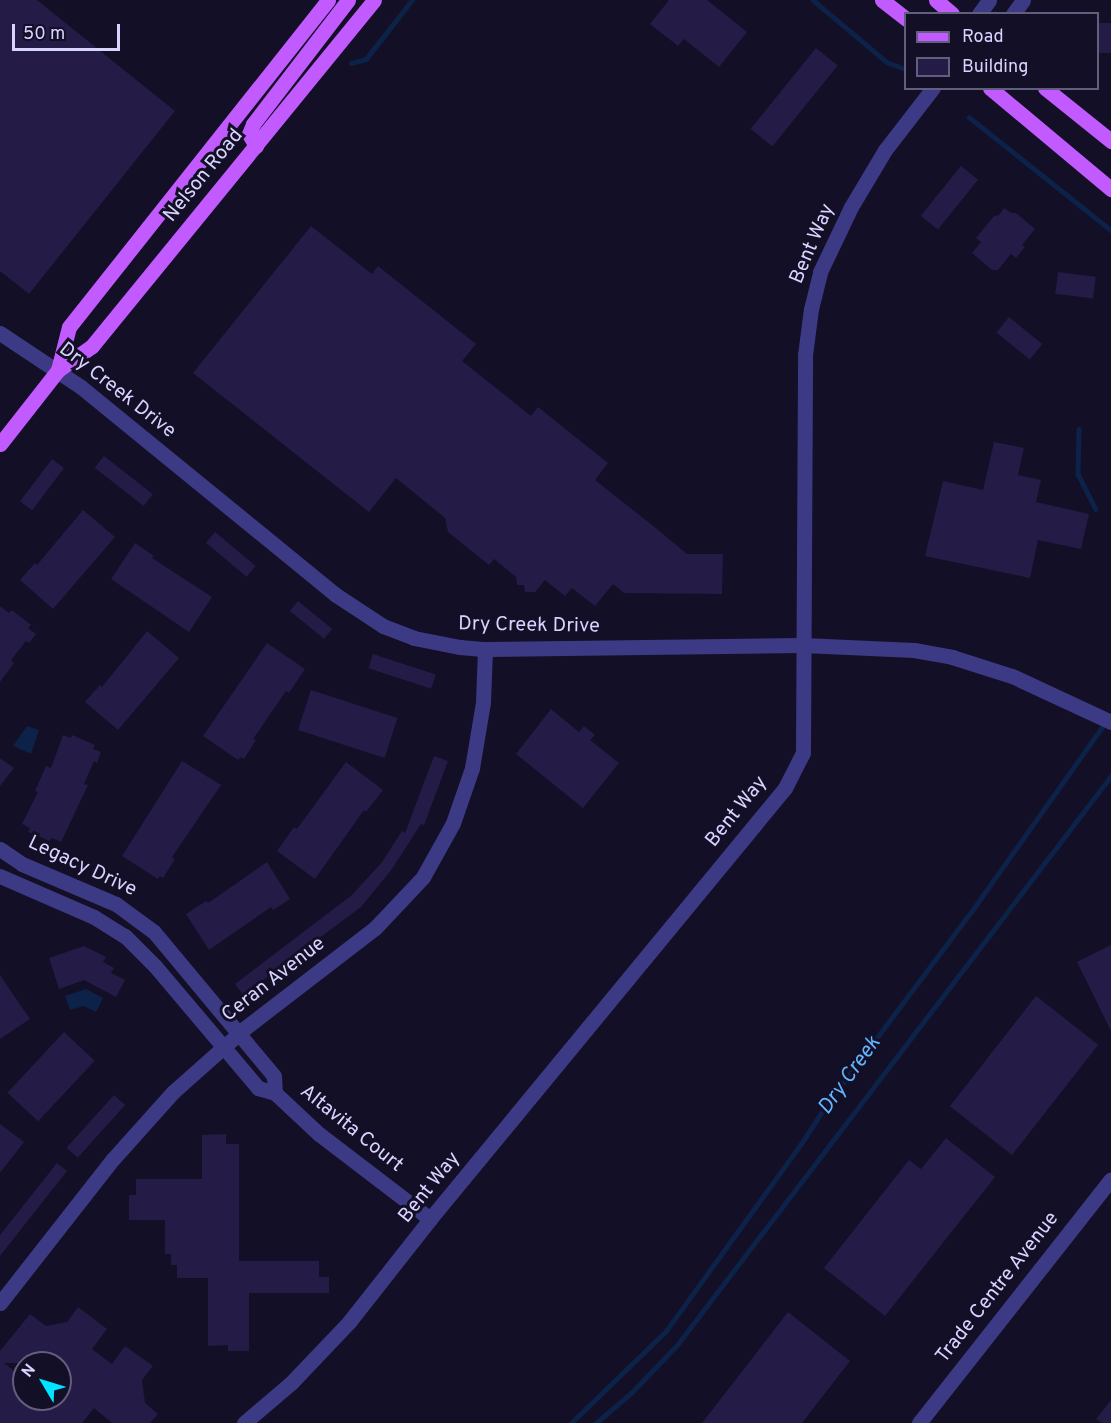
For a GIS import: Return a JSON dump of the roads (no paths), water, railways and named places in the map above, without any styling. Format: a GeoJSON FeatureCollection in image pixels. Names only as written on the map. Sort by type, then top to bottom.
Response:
{"type":"FeatureCollection","features":[{"type":"Feature","properties":{"kind":"main road","name":"Nelson Road"},"geometry":{"type":"LineString","coordinates":[[58,370],[69,327],[328,0]]}},
{"type":"Feature","properties":{"kind":"main road"},"geometry":{"type":"LineString","coordinates":[[256,146],[249,134],[253,124],[348,0]]}},
{"type":"Feature","properties":{"kind":"main road","name":"Nelson Road"},"geometry":{"type":"LineString","coordinates":[[0,444],[58,370],[92,346],[374,0]]}},
{"type":"Feature","properties":{"kind":"main road"},"geometry":{"type":"LineString","coordinates":[[882,0],[904,17]]}},
{"type":"Feature","properties":{"kind":"main road"},"geometry":{"type":"LineString","coordinates":[[936,0],[950,12]]}},
{"type":"Feature","properties":{"kind":"main road"},"geometry":{"type":"LineString","coordinates":[[992,90],[1111,189]]}},
{"type":"Feature","properties":{"kind":"main road"},"geometry":{"type":"LineString","coordinates":[[1047,90],[1111,141]]}},
{"type":"Feature","properties":{"kind":"street"},"geometry":{"type":"LineString","coordinates":[[1014,12],[1023,0]]}},
{"type":"Feature","properties":{"kind":"street","name":"Bent Way"},"geometry":{"type":"LineString","coordinates":[[244,1423],[291,1383],[350,1323],[430,1219],[785,788],[803,753],[805,355],[814,295],[830,248],[851,207],[885,150],[931,90]]}},
{"type":"Feature","properties":{"kind":"street","name":"Dry Creek Drive"},"geometry":{"type":"LineString","coordinates":[[0,333],[58,370],[366,616],[414,638],[460,647],[485,649],[803,645],[914,650],[952,657],[1012,676],[1111,722]]}},
{"type":"Feature","properties":{"kind":"street","name":"Ceran Avenue"},"geometry":{"type":"LineString","coordinates":[[0,1303],[112,1159],[173,1092],[239,1033],[375,928],[413,889],[430,866],[453,823],[472,768],[483,702],[485,649]]}},
{"type":"Feature","properties":{"kind":"street","name":"Legacy Drive"},"geometry":{"type":"LineString","coordinates":[[0,849],[22,864],[109,901],[141,920],[177,957],[239,1033]]}},
{"type":"Feature","properties":{"kind":"street","name":"Legacy Drive"},"geometry":{"type":"LineString","coordinates":[[0,876],[94,917],[125,936],[155,966],[223,1046]]}},
{"type":"Feature","properties":{"kind":"street","name":"Altavita Court"},"geometry":{"type":"LineString","coordinates":[[239,1033],[274,1076],[275,1093]]}},
{"type":"Feature","properties":{"kind":"street","name":"Altavita Court"},"geometry":{"type":"LineString","coordinates":[[223,1046],[258,1088],[275,1093],[319,1134],[430,1219]]}},
{"type":"Feature","properties":{"kind":"street","name":"Trade Centre Avenue"},"geometry":{"type":"LineString","coordinates":[[919,1423],[1111,1179]]}},
{"type":"Feature","properties":{"kind":"water"},"geometry":{"type":"Polygon","coordinates":[[[27,726],[39,730],[31,754],[13,746],[27,726]]]}},
{"type":"Feature","properties":{"kind":"water"},"geometry":{"type":"Polygon","coordinates":[[[86,989],[103,998],[96,1012],[84,1006],[70,1010],[65,996],[86,989]]]}},
{"type":"Feature","properties":{"kind":"waterway"},"geometry":{"type":"LineString","coordinates":[[351,63],[366,59],[412,0]]}},
{"type":"Feature","properties":{"kind":"waterway"},"geometry":{"type":"LineString","coordinates":[[813,0],[887,62],[904,69]]}},
{"type":"Feature","properties":{"kind":"waterway"},"geometry":{"type":"LineString","coordinates":[[969,117],[1111,230]]}},
{"type":"Feature","properties":{"kind":"waterway"},"geometry":{"type":"LineString","coordinates":[[1079,429],[1078,474],[1096,509]]}},
{"type":"Feature","properties":{"kind":"waterway","name":"Dry Creek"},"geometry":{"type":"LineString","coordinates":[[571,1423],[666,1331],[801,1144],[825,1107],[976,905],[1105,723]]}},
{"type":"Feature","properties":{"kind":"waterway"},"geometry":{"type":"LineString","coordinates":[[596,1423],[631,1393],[677,1345],[1111,776]]}}]}
